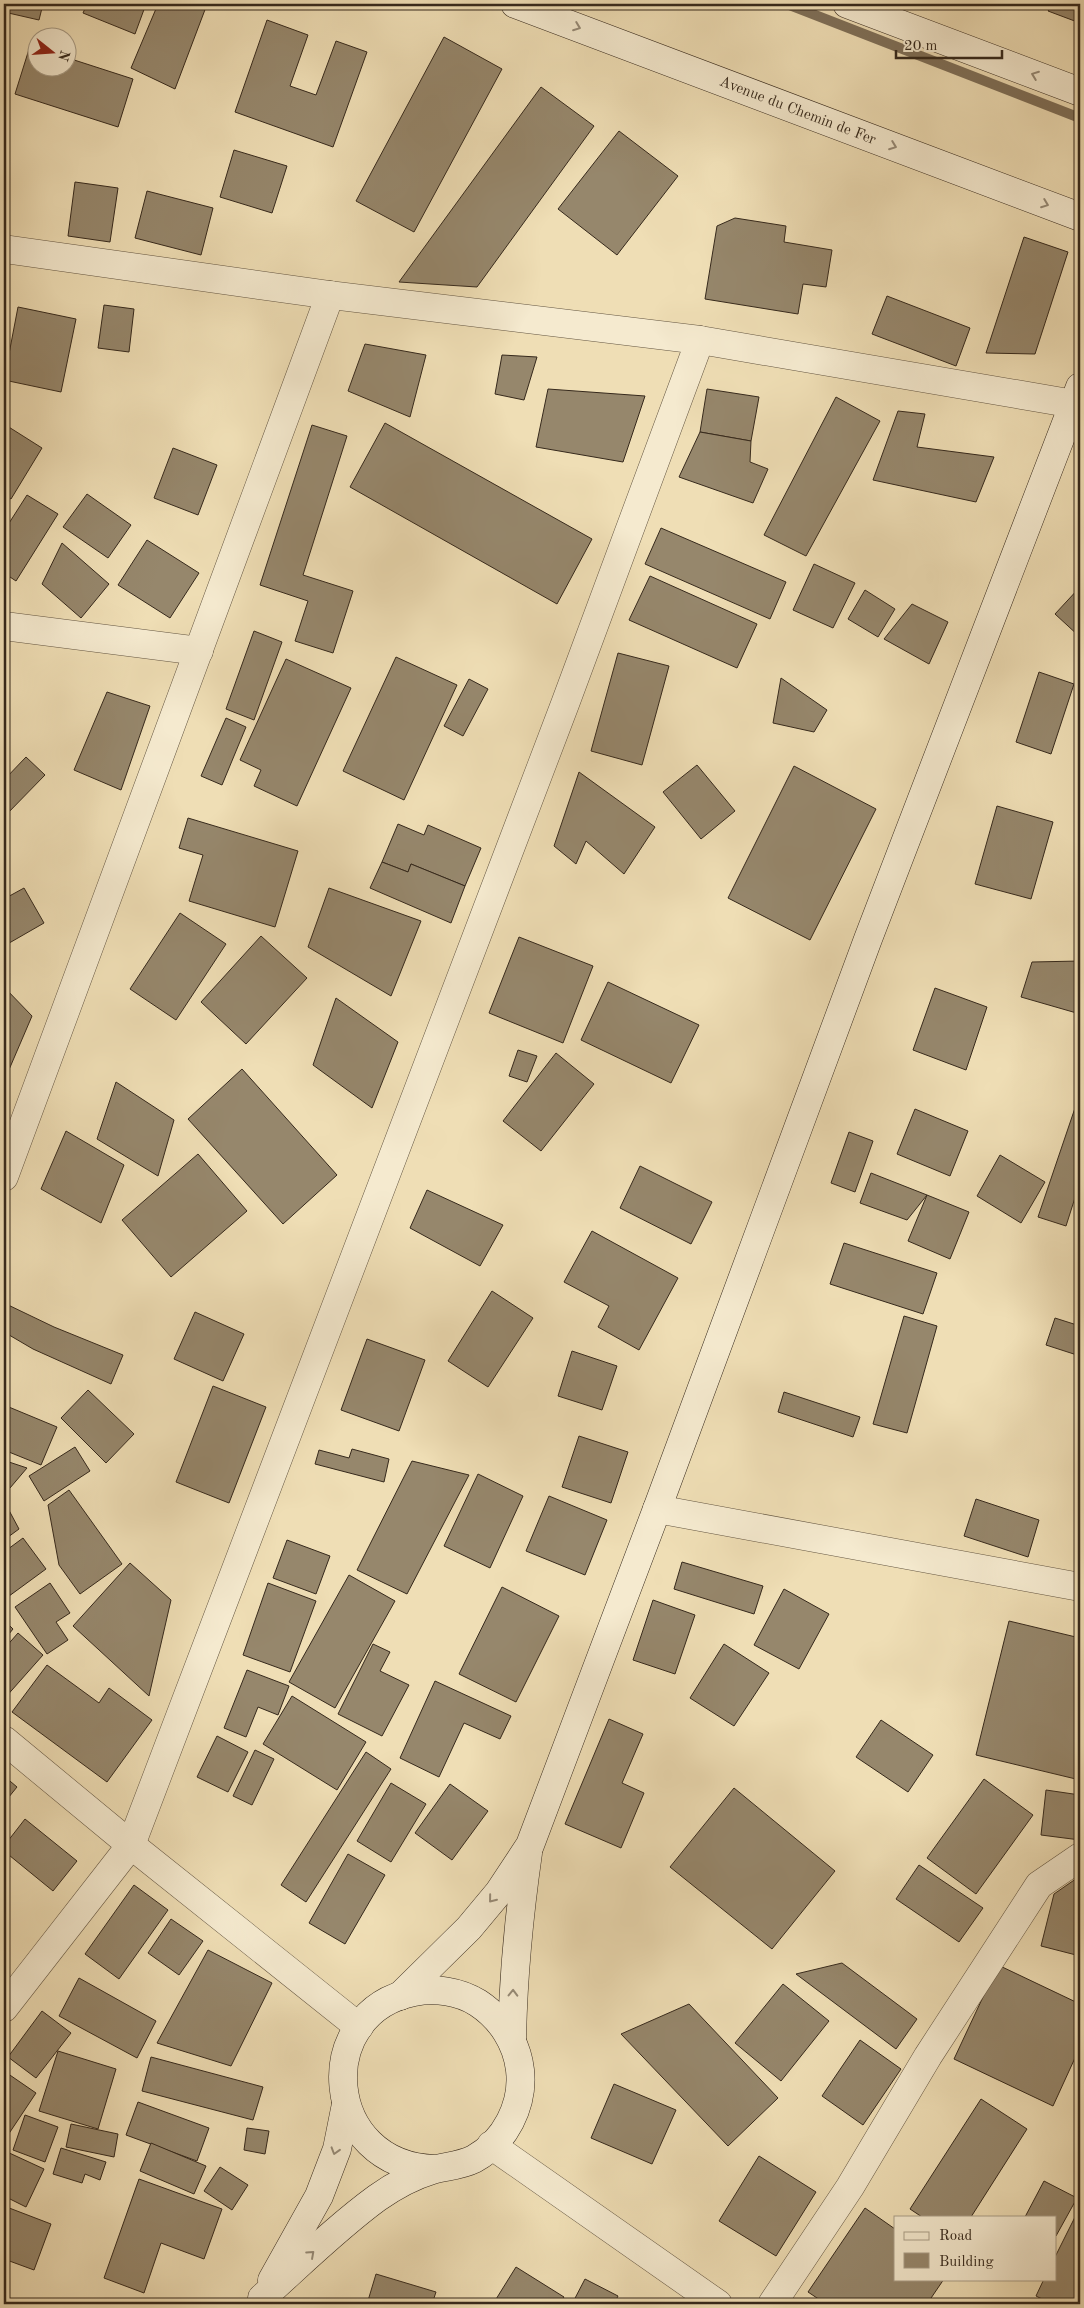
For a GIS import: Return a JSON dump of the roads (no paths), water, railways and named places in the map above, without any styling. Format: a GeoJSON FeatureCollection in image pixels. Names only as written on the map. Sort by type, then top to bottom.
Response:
{"type":"FeatureCollection","features":[{"type":"Feature","properties":{"kind":"street","name":"Avenue du Chemin de Fer"},"geometry":{"type":"LineString","coordinates":[[515,4],[1080,217]]}},
{"type":"Feature","properties":{"kind":"street"},"geometry":{"type":"LineString","coordinates":[[847,4],[1080,92]]}},
{"type":"Feature","properties":{"kind":"street"},"geometry":{"type":"LineString","coordinates":[[4,249],[330,295],[700,340],[1078,398],[868,939],[530,1844],[516,1941],[512,2042],[520,2070],[518,2101],[511,2121],[492,2146],[475,2158],[407,2179],[377,2198],[259,2301]]}},
{"type":"Feature","properties":{"kind":"street"},"geometry":{"type":"LineString","coordinates":[[4,1178],[330,295]]}},
{"type":"Feature","properties":{"kind":"street"},"geometry":{"type":"LineString","coordinates":[[4,2008],[131,1845],[565,704],[700,340]]}},
{"type":"Feature","properties":{"kind":"street"},"geometry":{"type":"LineString","coordinates":[[4,626],[199,651]]}},
{"type":"Feature","properties":{"kind":"street"},"geometry":{"type":"LineString","coordinates":[[657,1508],[1080,1587]]}},
{"type":"Feature","properties":{"kind":"street"},"geometry":{"type":"LineString","coordinates":[[4,1740],[131,1845],[359,2027]]}},
{"type":"Feature","properties":{"kind":"street"},"geometry":{"type":"LineString","coordinates":[[435,2169],[403,2165],[383,2155],[360,2133],[346,2104],[343,2093],[343,2069],[349,2047],[359,2027],[378,2009],[400,1996],[469,1928],[498,1892],[530,1844]]}},
{"type":"Feature","properties":{"kind":"street"},"geometry":{"type":"LineString","coordinates":[[772,2304],[850,2186],[928,2056],[1039,1885],[1080,1857]]}},
{"type":"Feature","properties":{"kind":"street"},"geometry":{"type":"LineString","coordinates":[[400,1996],[421,1990],[465,1996],[493,2015],[512,2042]]}},
{"type":"Feature","properties":{"kind":"street"},"geometry":{"type":"LineString","coordinates":[[259,2301],[319,2196],[337,2149],[346,2104]]}},
{"type":"Feature","properties":{"kind":"street"},"geometry":{"type":"LineString","coordinates":[[492,2146],[718,2304]]}},
{"type":"Feature","properties":{"kind":"waterway"},"geometry":{"type":"LineString","coordinates":[[787,4],[1080,118]]}}]}
